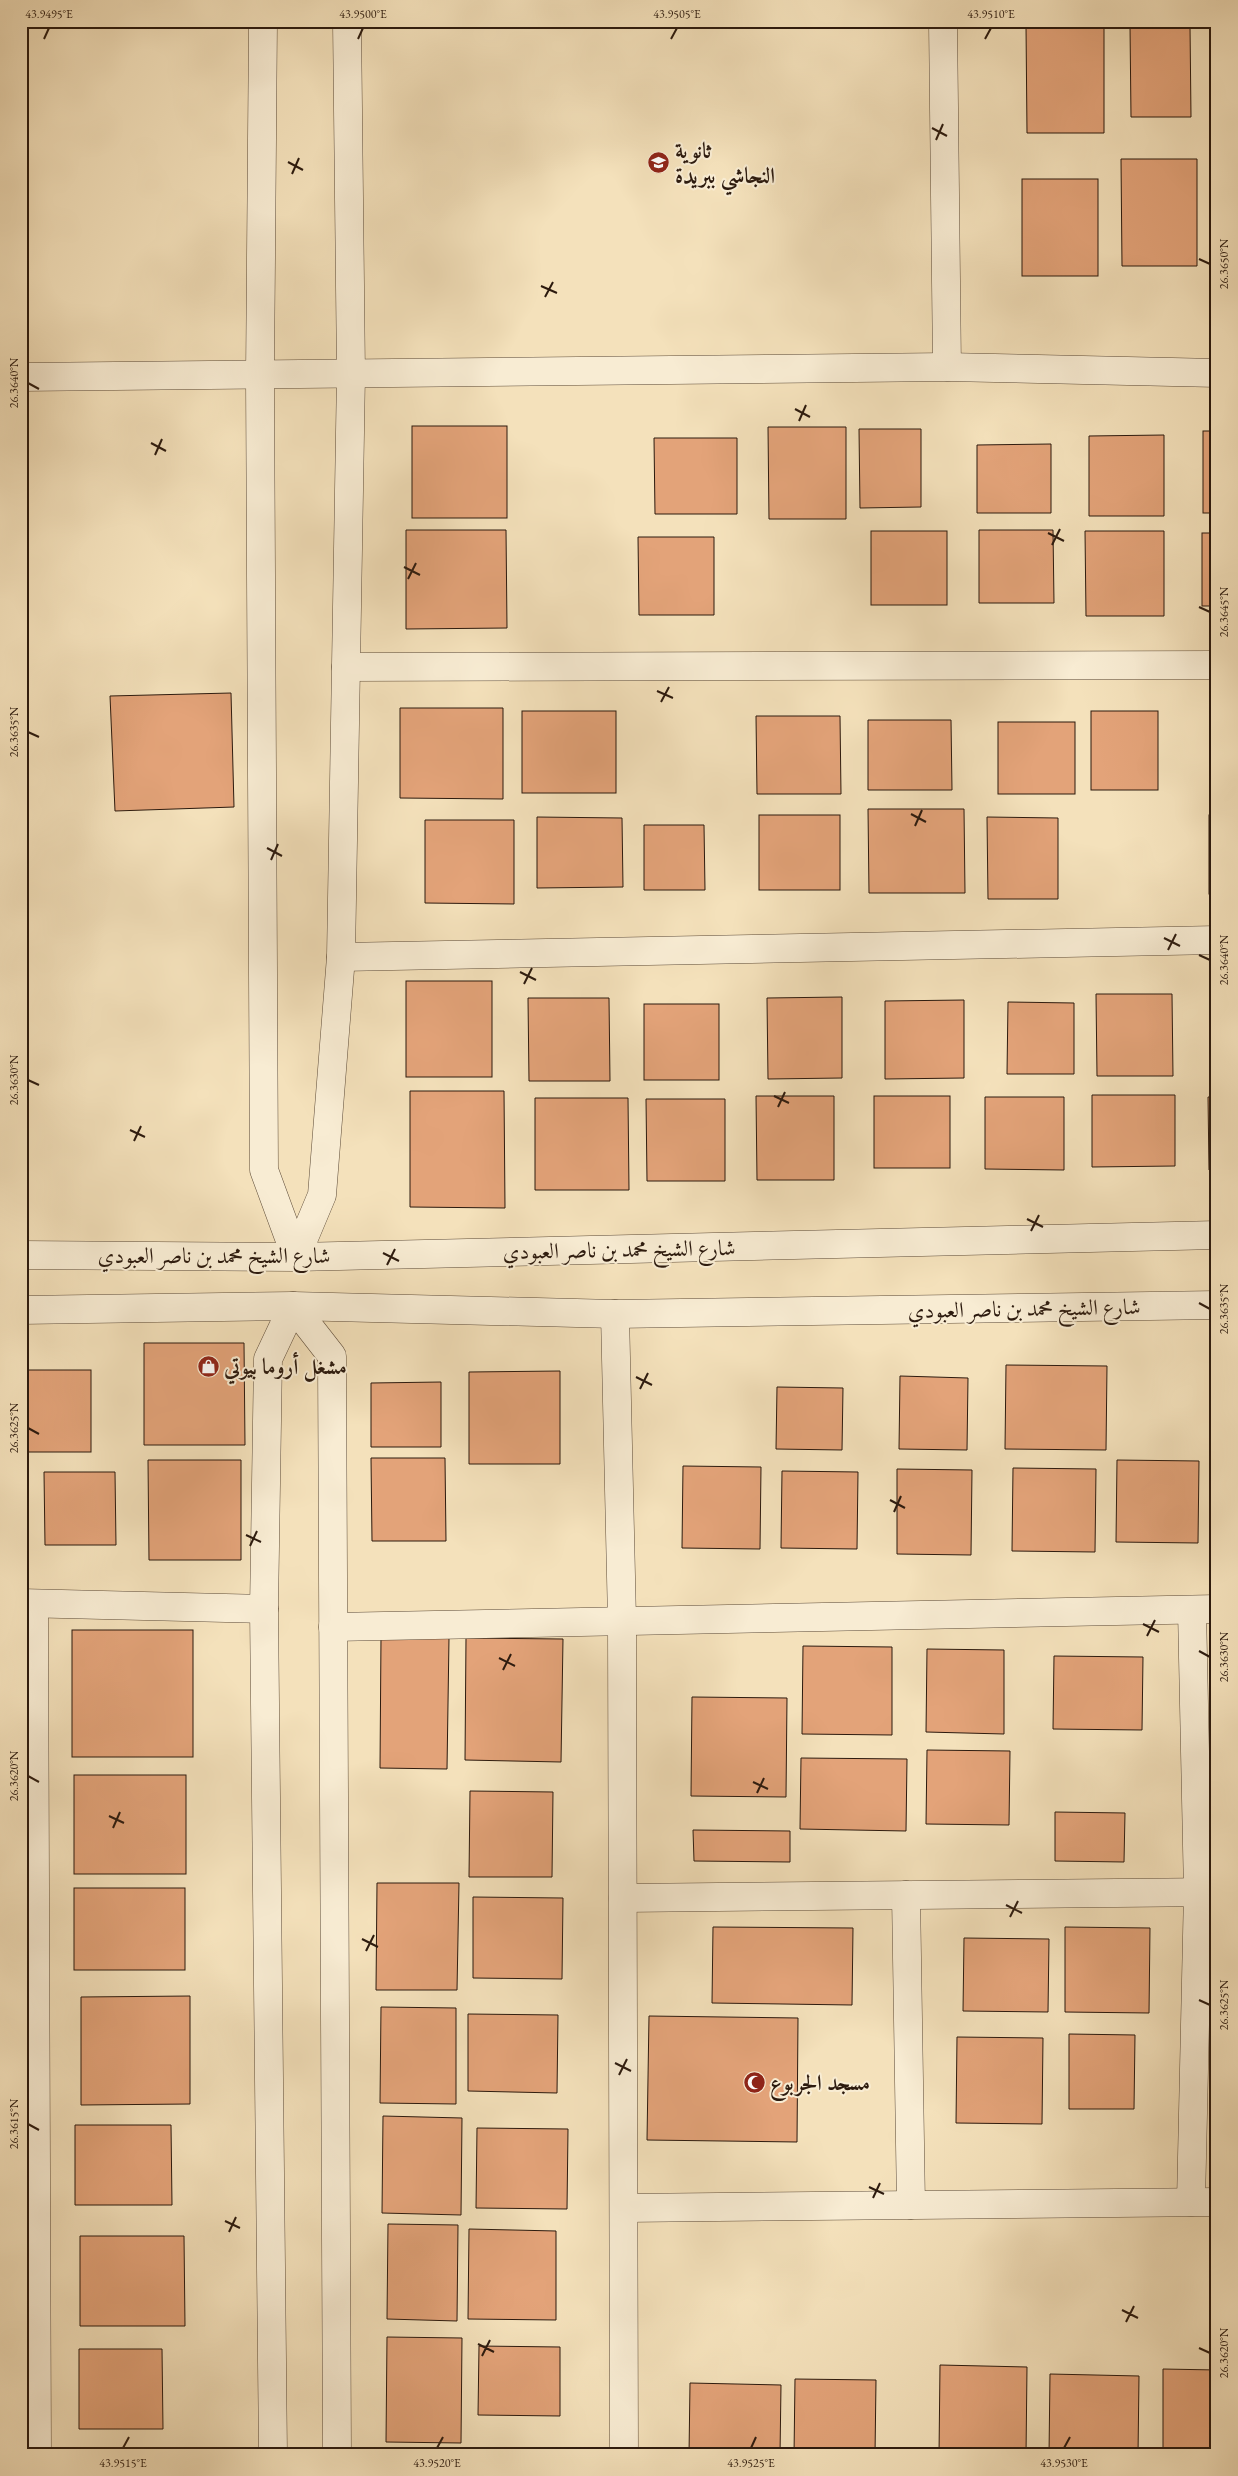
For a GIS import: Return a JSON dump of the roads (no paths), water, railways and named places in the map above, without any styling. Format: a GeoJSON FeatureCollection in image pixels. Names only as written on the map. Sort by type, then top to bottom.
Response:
{"type":"FeatureCollection","features":[{"type":"Feature","properties":{"kind":"street"},"geometry":{"type":"LineString","coordinates":[[264,21],[260,376],[264,1170],[296,1257]]}},
{"type":"Feature","properties":{"kind":"street"},"geometry":{"type":"LineString","coordinates":[[296,1257],[322,1195],[341,957],[352,374],[347,21]]}},
{"type":"Feature","properties":{"kind":"street"},"geometry":{"type":"LineString","coordinates":[[943,21],[947,367]]}},
{"type":"Feature","properties":{"kind":"street"},"geometry":{"type":"LineString","coordinates":[[21,377],[260,376],[947,367],[1217,373]]}},
{"type":"Feature","properties":{"kind":"street"},"geometry":{"type":"LineString","coordinates":[[346,667],[1217,666]]}},
{"type":"Feature","properties":{"kind":"street"},"geometry":{"type":"LineString","coordinates":[[341,957],[1217,940]]}},
{"type":"Feature","properties":{"kind":"street","name":"شارع الشيخ محمد بن ناصر العبودي"},"geometry":{"type":"LineString","coordinates":[[21,1255],[296,1257],[1217,1236]]}},
{"type":"Feature","properties":{"kind":"street","name":"شارع الشيخ محمد بن ناصر العبودي"},"geometry":{"type":"LineString","coordinates":[[21,1310],[293,1306],[615,1314],[1217,1305]]}},
{"type":"Feature","properties":{"kind":"street"},"geometry":{"type":"LineString","coordinates":[[273,2455],[264,1609],[268,1360],[293,1306],[332,1356],[337,2455]]}},
{"type":"Feature","properties":{"kind":"street"},"geometry":{"type":"LineString","coordinates":[[615,1314],[622,1620],[624,2455]]}},
{"type":"Feature","properties":{"kind":"street"},"geometry":{"type":"LineString","coordinates":[[36,2455],[28,1604],[264,1609]]}},
{"type":"Feature","properties":{"kind":"street"},"geometry":{"type":"LineString","coordinates":[[333,1626],[1205,1610],[1208,1892],[1204,2202],[624,2208]]}},
{"type":"Feature","properties":{"kind":"street"},"geometry":{"type":"LineString","coordinates":[[623,1898],[1208,1892]]}},
{"type":"Feature","properties":{"kind":"street"},"geometry":{"type":"LineString","coordinates":[[906,1895],[911,2205]]}},
{"type":"Feature","properties":{"kind":"place","name":"ثانوية النجاشي ببريدة"},"geometry":{"type":"Point","coordinates":[659,163]}},
{"type":"Feature","properties":{"kind":"place","name":"مشغل أروما بيوتي"},"geometry":{"type":"Point","coordinates":[208,1366]}},
{"type":"Feature","properties":{"kind":"place","name":"مسجد الجربوع"},"geometry":{"type":"Point","coordinates":[754,2082]}}]}
